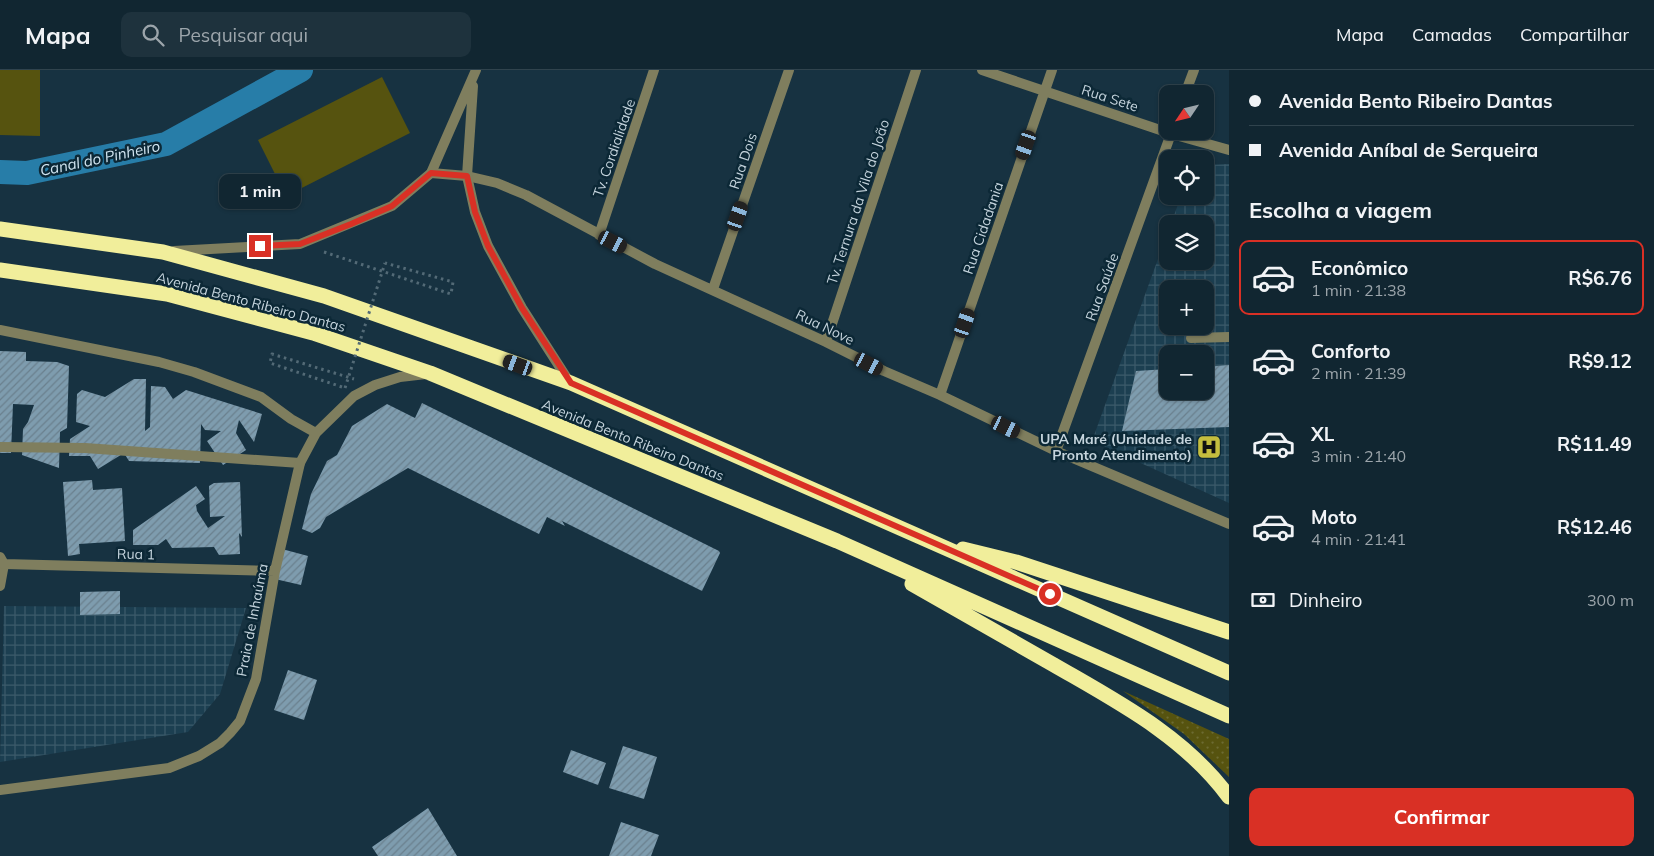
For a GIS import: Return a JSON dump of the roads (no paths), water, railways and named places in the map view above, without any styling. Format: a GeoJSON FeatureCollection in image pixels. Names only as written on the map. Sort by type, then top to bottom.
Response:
{"type":"FeatureCollection","features":[{"type":"Feature","properties":{"kind":"highway","name":"Avenida Bento Ribeiro Dantas"},"geometry":{"type":"LineString","coordinates":[[0,229],[163,252],[324,296],[571,383],[1229,673]]}},
{"type":"Feature","properties":{"kind":"highway","name":"Avenida Bento Ribeiro Dantas"},"geometry":{"type":"LineString","coordinates":[[0,270],[167,294],[313,333],[430,373],[837,541],[1229,716]]}},
{"type":"Feature","properties":{"kind":"highway"},"geometry":{"type":"LineString","coordinates":[[925,540],[1016,562],[1229,632]]}},
{"type":"Feature","properties":{"kind":"highway"},"geometry":{"type":"LineString","coordinates":[[837,541],[1133,710],[1177,742],[1217,780],[1229,796]]}},
{"type":"Feature","properties":{"kind":"street","name":"Tv. Cordialidade"},"geometry":{"type":"LineString","coordinates":[[599,235],[654,70]]}},
{"type":"Feature","properties":{"kind":"street","name":"Rua Dois"},"geometry":{"type":"LineString","coordinates":[[713,290],[789,70]]}},
{"type":"Feature","properties":{"kind":"street","name":"Tv. Ternura da Vila do João"},"geometry":{"type":"LineString","coordinates":[[826,342],[916,70]]}},
{"type":"Feature","properties":{"kind":"street","name":"Rua Sete"},"geometry":{"type":"LineString","coordinates":[[982,70],[1159,128]]}},
{"type":"Feature","properties":{"kind":"street","name":"Rua Cidadania"},"geometry":{"type":"LineString","coordinates":[[940,395],[1052,70]]}},
{"type":"Feature","properties":{"kind":"street"},"geometry":{"type":"LineString","coordinates":[[1188,85],[1194,70]]}},
{"type":"Feature","properties":{"kind":"street"},"geometry":{"type":"LineString","coordinates":[[163,252],[300,244],[392,206],[431,173],[475,74]]}},
{"type":"Feature","properties":{"kind":"street"},"geometry":{"type":"LineString","coordinates":[[475,74],[467,176],[475,212],[488,246],[522,308],[571,383]]}},
{"type":"Feature","properties":{"kind":"street","name":"Rua Saúde"},"geometry":{"type":"LineString","coordinates":[[1056,451],[1169,140]]}},
{"type":"Feature","properties":{"kind":"street","name":"Rua Sete"},"geometry":{"type":"LineString","coordinates":[[1197,140],[1229,150]]}},
{"type":"Feature","properties":{"kind":"street","name":"Rua Nove"},"geometry":{"type":"LineString","coordinates":[[431,173],[467,176],[497,183],[526,195],[655,264],[826,342],[884,371],[940,395],[1056,451],[1229,524]]}},
{"type":"Feature","properties":{"kind":"street"},"geometry":{"type":"LineString","coordinates":[[0,330],[159,362],[194,372],[261,397],[290,419],[316,432]]}},
{"type":"Feature","properties":{"kind":"street"},"geometry":{"type":"LineString","coordinates":[[1191,338],[1229,337]]}},
{"type":"Feature","properties":{"kind":"street","name":"Praia de Inhaúma"},"geometry":{"type":"LineString","coordinates":[[0,790],[169,768],[199,756],[220,743],[240,721],[256,679],[275,571],[300,463],[316,432],[354,396],[375,385],[400,377],[430,373]]}},
{"type":"Feature","properties":{"kind":"street"},"geometry":{"type":"LineString","coordinates":[[0,447],[85,448],[300,463]]}},
{"type":"Feature","properties":{"kind":"street"},"geometry":{"type":"LineString","coordinates":[[0,586],[2,560]]}},
{"type":"Feature","properties":{"kind":"street","name":"Rua 1"},"geometry":{"type":"LineString","coordinates":[[2,560],[275,571]]}},
{"type":"Feature","properties":{"kind":"waterway","name":"Canal do Pinheiro"},"geometry":{"type":"LineString","coordinates":[[0,172],[27,173],[166,144],[301,70]]}},
{"type":"Feature","properties":{"kind":"place","name":"UPA Maré (Unidade de Pronto Atendimento)"},"geometry":{"type":"Point","coordinates":[1209,447]}}]}
